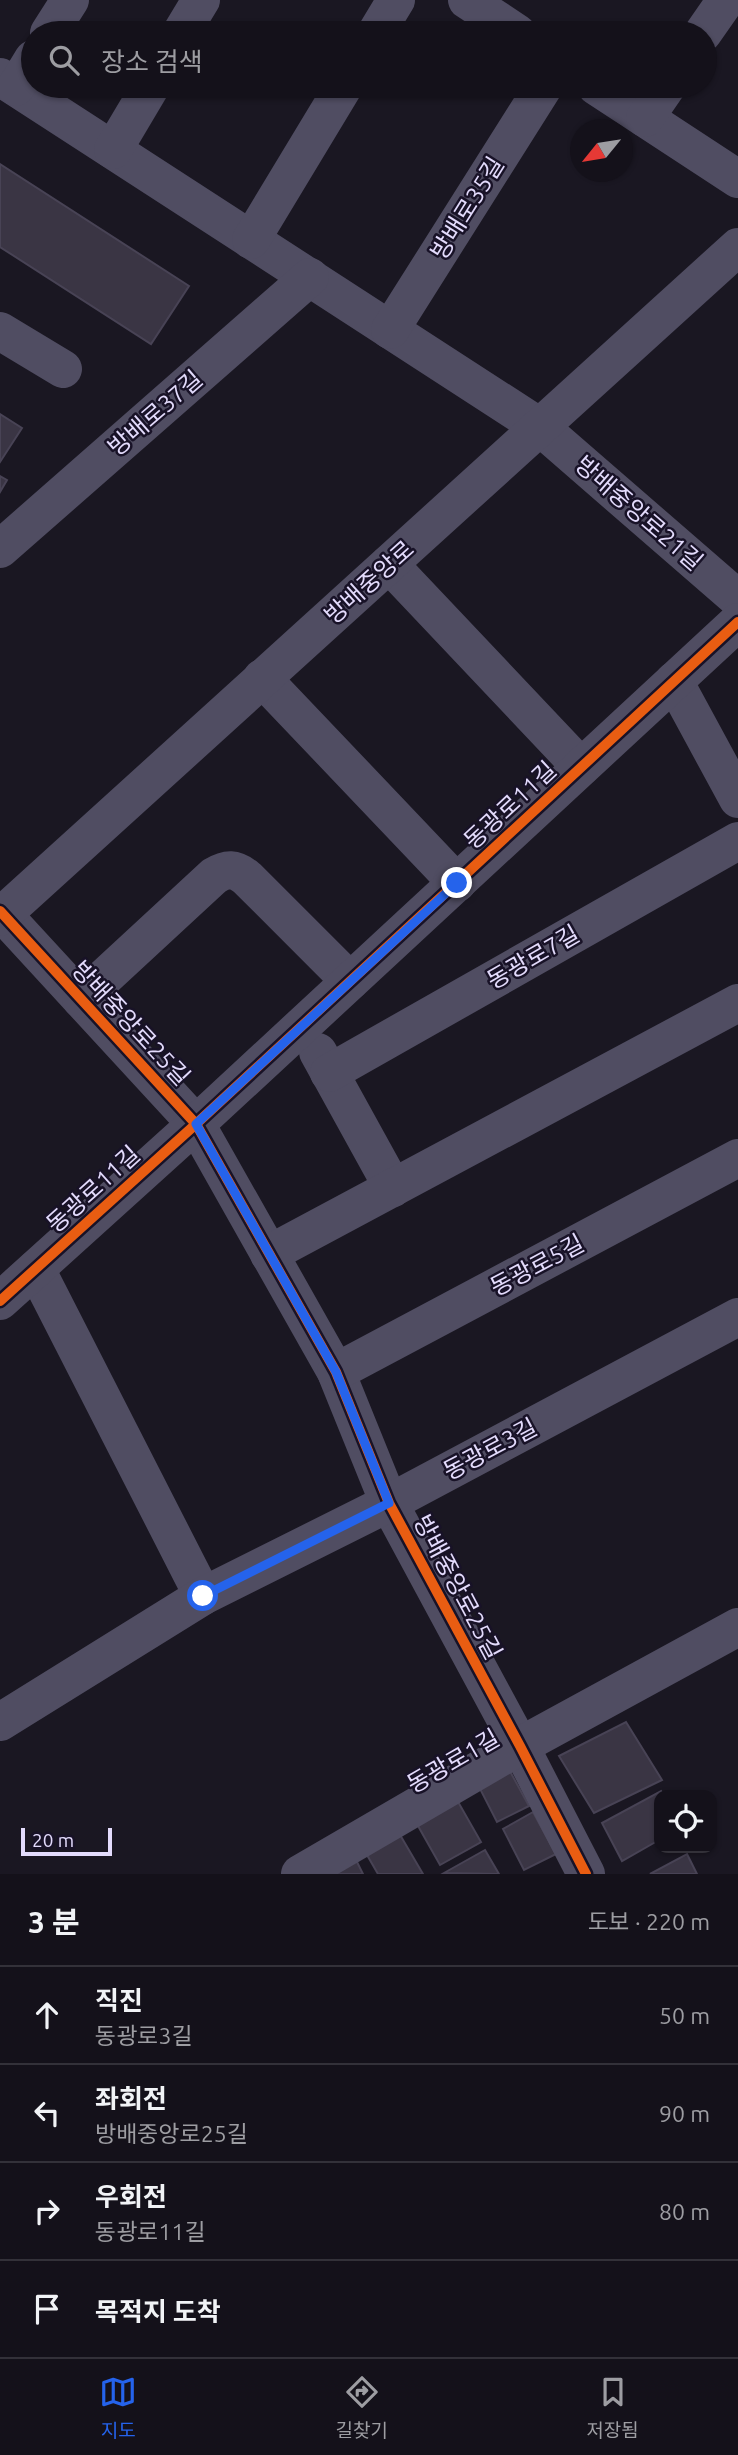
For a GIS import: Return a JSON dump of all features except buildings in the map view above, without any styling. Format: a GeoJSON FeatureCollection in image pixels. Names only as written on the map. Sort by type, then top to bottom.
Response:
{"type":"FeatureCollection","features":[{"type":"Feature","properties":{"kind":"street"},"geometry":{"type":"LineString","coordinates":[[57,21],[70,0]]}},
{"type":"Feature","properties":{"kind":"street"},"geometry":{"type":"LineString","coordinates":[[188,21],[201,0]]}},
{"type":"Feature","properties":{"kind":"street"},"geometry":{"type":"LineString","coordinates":[[383,21],[396,0]]}},
{"type":"Feature","properties":{"kind":"street"},"geometry":{"type":"LineString","coordinates":[[467,0],[499,21]]}},
{"type":"Feature","properties":{"kind":"street"},"geometry":{"type":"LineString","coordinates":[[711,21],[726,0]]}},
{"type":"Feature","properties":{"kind":"street"},"geometry":{"type":"LineString","coordinates":[[47,98],[113,150],[540,427]]}},
{"type":"Feature","properties":{"kind":"street"},"geometry":{"type":"LineString","coordinates":[[113,150],[143,98]]}},
{"type":"Feature","properties":{"kind":"street"},"geometry":{"type":"LineString","coordinates":[[251,240],[337,98]]}},
{"type":"Feature","properties":{"kind":"street","name":"방배로35길"},"geometry":{"type":"LineString","coordinates":[[390,330],[536,98]]}},
{"type":"Feature","properties":{"kind":"street"},"geometry":{"type":"LineString","coordinates":[[614,98],[738,179]]}},
{"type":"Feature","properties":{"kind":"street"},"geometry":{"type":"LineString","coordinates":[[645,118],[659,98]]}},
{"type":"Feature","properties":{"kind":"street","name":"방배중앙로"},"geometry":{"type":"LineString","coordinates":[[1,914],[738,247]]}},
{"type":"Feature","properties":{"kind":"street","name":"방배로37길"},"geometry":{"type":"LineString","coordinates":[[0,549],[310,278]]}},
{"type":"Feature","properties":{"kind":"street"},"geometry":{"type":"LineString","coordinates":[[0,331],[63,369]]}},
{"type":"Feature","properties":{"kind":"street","name":"방배중앙로21길"},"geometry":{"type":"LineString","coordinates":[[540,427],[738,599]]}},
{"type":"Feature","properties":{"kind":"street"},"geometry":{"type":"LineString","coordinates":[[389,564],[581,767]]}},
{"type":"Feature","properties":{"kind":"street","name":"동광로11길"},"geometry":{"type":"LineString","coordinates":[[0,1301],[196,1124],[738,622]]}},
{"type":"Feature","properties":{"kind":"street"},"geometry":{"type":"LineString","coordinates":[[262,678],[457,883]]}},
{"type":"Feature","properties":{"kind":"street"},"geometry":{"type":"LineString","coordinates":[[674,681],[738,799]]}},
{"type":"Feature","properties":{"kind":"street","name":"동광로7길"},"geometry":{"type":"LineString","coordinates":[[329,1073],[738,841]]}},
{"type":"Feature","properties":{"kind":"street"},"geometry":{"type":"LineString","coordinates":[[81,999],[214,876],[227,869],[234,869],[247,877],[350,981]]}},
{"type":"Feature","properties":{"kind":"street","name":"방배중앙로25길"},"geometry":{"type":"LineString","coordinates":[[1,914],[196,1124],[336,1372],[389,1503],[586,1874]]}},
{"type":"Feature","properties":{"kind":"street"},"geometry":{"type":"LineString","coordinates":[[270,1254],[738,1003]]}},
{"type":"Feature","properties":{"kind":"street"},"geometry":{"type":"LineString","coordinates":[[303,1025],[393,1188]]}},
{"type":"Feature","properties":{"kind":"street","name":"동광로5길"},"geometry":{"type":"LineString","coordinates":[[336,1372],[738,1158]]}},
{"type":"Feature","properties":{"kind":"street"},"geometry":{"type":"LineString","coordinates":[[36,1269],[203,1596]]}},
{"type":"Feature","properties":{"kind":"street","name":"동광로3길"},"geometry":{"type":"LineString","coordinates":[[0,1722],[203,1596],[389,1503],[738,1317]]}},
{"type":"Feature","properties":{"kind":"street","name":"동광로1길"},"geometry":{"type":"LineString","coordinates":[[300,1874],[520,1746],[738,1627]]}},
{"type":"Feature","properties":{"kind":"cycle path"},"geometry":{"type":"LineString","coordinates":[[0,1301],[196,1124],[738,622]]}},
{"type":"Feature","properties":{"kind":"cycle path"},"geometry":{"type":"LineString","coordinates":[[0,911],[196,1124],[336,1372],[389,1503],[586,1874]]}},
{"type":"Feature","properties":{"kind":"route"},"geometry":{"type":"LineString","coordinates":[[203,1596],[389,1503],[336,1372],[196,1124],[457,883]]}}]}
